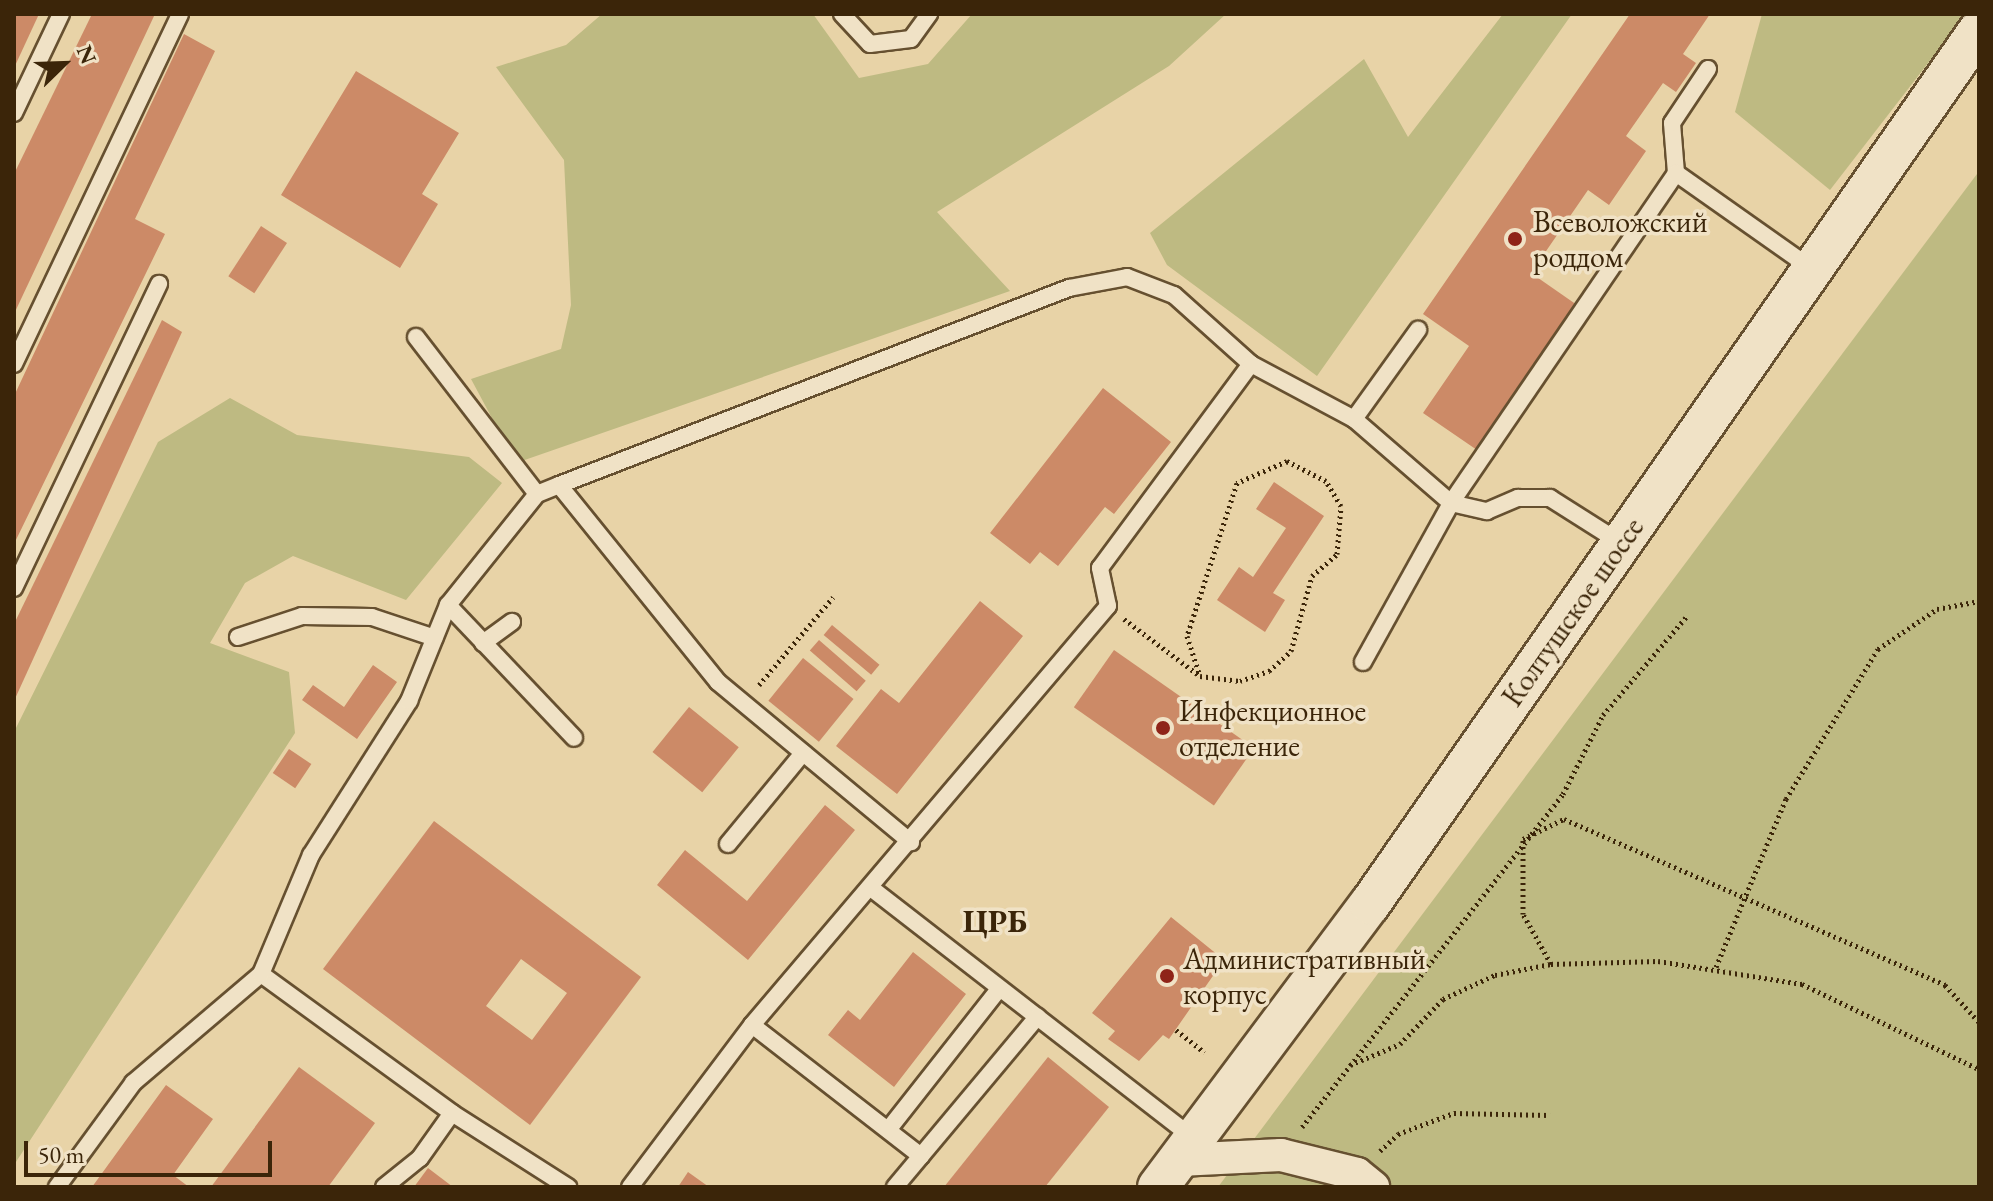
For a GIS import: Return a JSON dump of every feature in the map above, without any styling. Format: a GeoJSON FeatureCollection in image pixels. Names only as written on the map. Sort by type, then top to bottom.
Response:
{"type":"FeatureCollection","features":[{"type":"Feature","properties":{"kind":"street","name":"Колтушское шоссе"},"geometry":{"type":"LineString","coordinates":[[1177,1162],[1370,904],[1812,269],[1974,43]]}},
{"type":"Feature","properties":{"kind":"street"},"geometry":{"type":"LineString","coordinates":[[1177,1162],[1281,1155],[1365,1181]]}},
{"type":"Feature","properties":{"kind":"lane"},"geometry":{"type":"LineString","coordinates":[[14,113],[61,14]]}},
{"type":"Feature","properties":{"kind":"lane"},"geometry":{"type":"LineString","coordinates":[[14,364],[180,14]]}},
{"type":"Feature","properties":{"kind":"lane"},"geometry":{"type":"LineString","coordinates":[[842,14],[870,44],[911,39],[929,14]]}},
{"type":"Feature","properties":{"kind":"lane"},"geometry":{"type":"LineString","coordinates":[[1968,14],[1974,43]]}},
{"type":"Feature","properties":{"kind":"lane"},"geometry":{"type":"LineString","coordinates":[[1363,662],[1451,503],[1676,173],[1672,123],[1708,69]]}},
{"type":"Feature","properties":{"kind":"lane"},"geometry":{"type":"LineString","coordinates":[[1676,173],[1812,269]]}},
{"type":"Feature","properties":{"kind":"lane"},"geometry":{"type":"LineString","coordinates":[[57,1187],[133,1083],[261,974],[311,855],[409,701],[448,605],[537,494],[1069,288],[1127,277],[1174,295],[1251,364],[1354,419],[1451,503],[1487,511],[1518,498],[1550,498],[1621,543]]}},
{"type":"Feature","properties":{"kind":"lane"},"geometry":{"type":"LineString","coordinates":[[14,588],[159,284]]}},
{"type":"Feature","properties":{"kind":"lane"},"geometry":{"type":"LineString","coordinates":[[1354,419],[1418,330]]}},
{"type":"Feature","properties":{"kind":"lane"},"geometry":{"type":"LineString","coordinates":[[416,337],[537,494]]}},
{"type":"Feature","properties":{"kind":"lane"},"geometry":{"type":"LineString","coordinates":[[630,1187],[752,1025],[911,842],[1108,606],[1100,568],[1251,364]]}},
{"type":"Feature","properties":{"kind":"lane"},"geometry":{"type":"LineString","coordinates":[[559,485],[718,682],[911,842]]}},
{"type":"Feature","properties":{"kind":"lane"},"geometry":{"type":"LineString","coordinates":[[448,605],[574,738]]}},
{"type":"Feature","properties":{"kind":"lane"},"geometry":{"type":"LineString","coordinates":[[238,637],[302,616],[372,617],[435,638]]}},
{"type":"Feature","properties":{"kind":"lane"},"geometry":{"type":"LineString","coordinates":[[483,643],[512,622]]}},
{"type":"Feature","properties":{"kind":"lane"},"geometry":{"type":"LineString","coordinates":[[728,844],[803,753]]}},
{"type":"Feature","properties":{"kind":"lane"},"geometry":{"type":"LineString","coordinates":[[871,888],[1037,1017],[1177,1162]]}},
{"type":"Feature","properties":{"kind":"lane"},"geometry":{"type":"LineString","coordinates":[[261,974],[452,1113],[568,1187]]}},
{"type":"Feature","properties":{"kind":"lane"},"geometry":{"type":"LineString","coordinates":[[888,1130],[999,989]]}},
{"type":"Feature","properties":{"kind":"lane"},"geometry":{"type":"LineString","coordinates":[[895,1187],[1037,1017]]}},
{"type":"Feature","properties":{"kind":"lane"},"geometry":{"type":"LineString","coordinates":[[752,1025],[921,1156]]}},
{"type":"Feature","properties":{"kind":"lane"},"geometry":{"type":"LineString","coordinates":[[384,1187],[420,1158],[452,1113]]}},
{"type":"Feature","properties":{"kind":"path"},"geometry":{"type":"LineString","coordinates":[[1108,606],[1200,676],[1240,681],[1269,671],[1291,651],[1312,576],[1337,554],[1341,506],[1326,481],[1287,461],[1237,483],[1187,636],[1200,676]]}},
{"type":"Feature","properties":{"kind":"path"},"geometry":{"type":"LineString","coordinates":[[744,704],[833,597]]}},
{"type":"Feature","properties":{"kind":"path"},"geometry":{"type":"LineString","coordinates":[[1716,967],[1786,799],[1878,649],[1937,609],[1979,601]]}},
{"type":"Feature","properties":{"kind":"path"},"geometry":{"type":"LineString","coordinates":[[1281,1155],[1523,839],[1563,794],[1603,715],[1687,616]]}},
{"type":"Feature","properties":{"kind":"path"},"geometry":{"type":"LineString","coordinates":[[1523,839],[1564,819],[1945,985],[1979,1022]]}},
{"type":"Feature","properties":{"kind":"path"},"geometry":{"type":"LineString","coordinates":[[1523,839],[1523,914],[1551,964]]}},
{"type":"Feature","properties":{"kind":"path"},"geometry":{"type":"LineString","coordinates":[[1349,1066],[1400,1044],[1443,999],[1495,975],[1551,964],[1716,967],[1802,984],[1979,1069]]}},
{"type":"Feature","properties":{"kind":"path"},"geometry":{"type":"LineString","coordinates":[[1176,1030],[1204,1052]]}},
{"type":"Feature","properties":{"kind":"path"},"geometry":{"type":"LineString","coordinates":[[1365,1181],[1398,1134],[1454,1113],[1550,1115]]}},
{"type":"Feature","properties":{"kind":"shaded area"},"geometry":{"type":"Polygon","coordinates":[[[602,14],[813,14],[859,78],[928,64],[972,14],[1226,14],[1169,66],[937,212],[1010,291],[516,463],[471,379],[561,349],[571,305],[564,160],[496,67],[566,45],[602,14]]]}},
{"type":"Feature","properties":{"kind":"shaded area"},"geometry":{"type":"Polygon","coordinates":[[[1503,14],[1572,14],[1317,376],[1167,265],[1150,233],[1364,59],[1408,137],[1503,14]]]}},
{"type":"Feature","properties":{"kind":"shaded area"},"geometry":{"type":"Polygon","coordinates":[[[1762,14],[1966,14],[1830,190],[1735,112],[1762,14]]]}},
{"type":"Feature","properties":{"kind":"shaded area"},"geometry":{"type":"Polygon","coordinates":[[[1977,174],[1979,1187],[1218,1187],[1977,174]]]}},
{"type":"Feature","properties":{"kind":"shaded area"},"geometry":{"type":"Polygon","coordinates":[[[230,398],[297,435],[469,457],[502,483],[406,600],[293,556],[245,583],[210,643],[289,672],[295,733],[14,1165],[14,732],[158,442],[230,398]]]}},
{"type":"Feature","properties":{"kind":"building"},"geometry":{"type":"Polygon","coordinates":[[[14,14],[39,14],[14,68],[14,14]]]}},
{"type":"Feature","properties":{"kind":"building"},"geometry":{"type":"Polygon","coordinates":[[[92,14],[155,14],[14,314],[14,174],[92,14]]]}},
{"type":"Feature","properties":{"kind":"building","name":"Всеволожский роддом"},"geometry":{"type":"Polygon","coordinates":[[[1630,14],[1710,14],[1683,54],[1696,63],[1676,92],[1663,83],[1626,136],[1646,151],[1609,205],[1588,190],[1531,273],[1577,305],[1477,450],[1423,413],[1469,346],[1423,314],[1630,14]]]}},
{"type":"Feature","properties":{"kind":"building"},"geometry":{"type":"Polygon","coordinates":[[[184,34],[215,51],[135,219],[165,234],[14,544],[14,396],[184,34]]]}},
{"type":"Feature","properties":{"kind":"building"},"geometry":{"type":"Polygon","coordinates":[[[356,71],[459,133],[422,194],[438,204],[400,268],[281,195],[356,71]]]}},
{"type":"Feature","properties":{"kind":"building"},"geometry":{"type":"Polygon","coordinates":[[[261,226],[287,243],[254,293],[228,276],[261,226]]]}},
{"type":"Feature","properties":{"kind":"building"},"geometry":{"type":"Polygon","coordinates":[[[162,320],[182,332],[14,701],[14,624],[162,320]]]}},
{"type":"Feature","properties":{"kind":"building"},"geometry":{"type":"Polygon","coordinates":[[[1103,388],[1171,442],[1114,514],[1105,507],[1058,566],[1040,552],[1030,564],[990,533],[1103,388]]]}},
{"type":"Feature","properties":{"kind":"building"},"geometry":{"type":"Polygon","coordinates":[[[1274,482],[1324,516],[1273,593],[1285,600],[1265,632],[1217,600],[1239,567],[1253,577],[1286,528],[1256,509],[1274,482]]]}},
{"type":"Feature","properties":{"kind":"building"},"geometry":{"type":"Polygon","coordinates":[[[980,601],[1023,636],[897,794],[836,746],[881,689],[899,703],[980,601]]]}},
{"type":"Feature","properties":{"kind":"building"},"geometry":{"type":"Polygon","coordinates":[[[832,625],[879,665],[871,675],[824,635],[832,625]]]}},
{"type":"Feature","properties":{"kind":"building"},"geometry":{"type":"Polygon","coordinates":[[[819,640],[866,681],[857,691],[810,651],[819,640]]]}},
{"type":"Feature","properties":{"kind":"building","name":"Инфекционное отделение"},"geometry":{"type":"Polygon","coordinates":[[[1114,650],[1254,748],[1214,805],[1074,707],[1114,650]]]}},
{"type":"Feature","properties":{"kind":"building"},"geometry":{"type":"Polygon","coordinates":[[[803,658],[854,699],[819,742],[768,701],[803,658]]]}},
{"type":"Feature","properties":{"kind":"building"},"geometry":{"type":"Polygon","coordinates":[[[373,665],[397,682],[357,739],[302,700],[313,685],[344,707],[373,665]]]}},
{"type":"Feature","properties":{"kind":"building"},"geometry":{"type":"Polygon","coordinates":[[[689,707],[739,747],[702,792],[652,752],[689,707]]]}},
{"type":"Feature","properties":{"kind":"building"},"geometry":{"type":"Polygon","coordinates":[[[289,749],[311,764],[295,788],[273,773],[289,749]]]}},
{"type":"Feature","properties":{"kind":"building"},"geometry":{"type":"Polygon","coordinates":[[[825,805],[855,830],[748,960],[657,885],[685,850],[747,901],[825,805]]]}},
{"type":"Feature","properties":{"kind":"building"},"geometry":{"type":"Polygon","coordinates":[[[434,821],[641,977],[530,1125],[323,969],[434,821]],[[521,959],[486,1006],[532,1040],[567,993],[521,959]]]}},
{"type":"Feature","properties":{"kind":"building","name":"Административный корпус"},"geometry":{"type":"Polygon","coordinates":[[[1171,917],[1224,960],[1169,1039],[1163,1035],[1139,1061],[1108,1039],[1115,1031],[1092,1013],[1171,917]]]}},
{"type":"Feature","properties":{"kind":"building"},"geometry":{"type":"Polygon","coordinates":[[[913,952],[966,994],[894,1087],[828,1035],[848,1010],[860,1020],[913,952]]]}},
{"type":"Feature","properties":{"kind":"building"},"geometry":{"type":"Polygon","coordinates":[[[1048,1057],[1109,1107],[1045,1187],[944,1187],[1048,1057]]]}},
{"type":"Feature","properties":{"kind":"building"},"geometry":{"type":"Polygon","coordinates":[[[299,1067],[375,1123],[328,1187],[211,1187],[299,1067]]]}},
{"type":"Feature","properties":{"kind":"building"},"geometry":{"type":"Polygon","coordinates":[[[166,1085],[213,1119],[173,1175],[189,1187],[92,1187],[166,1085]]]}},
{"type":"Feature","properties":{"kind":"building"},"geometry":{"type":"Polygon","coordinates":[[[428,1168],[453,1187],[414,1187],[428,1168]]]}},
{"type":"Feature","properties":{"kind":"building"},"geometry":{"type":"Polygon","coordinates":[[[688,1172],[709,1187],[678,1187],[688,1172]]]}},
{"type":"Feature","properties":{"kind":"place","name":"Всеволожский роддом"},"geometry":{"type":"Point","coordinates":[1515,239]}},
{"type":"Feature","properties":{"kind":"place","name":"Инфекционное отделение"},"geometry":{"type":"Point","coordinates":[1163,728]}},
{"type":"Feature","properties":{"kind":"place","name":"Административный корпус"},"geometry":{"type":"Point","coordinates":[1167,976]}},
{"type":"Feature","properties":{"kind":"district","name":"ЦРБ"},"geometry":{"type":"Point","coordinates":[995,921]}}]}
